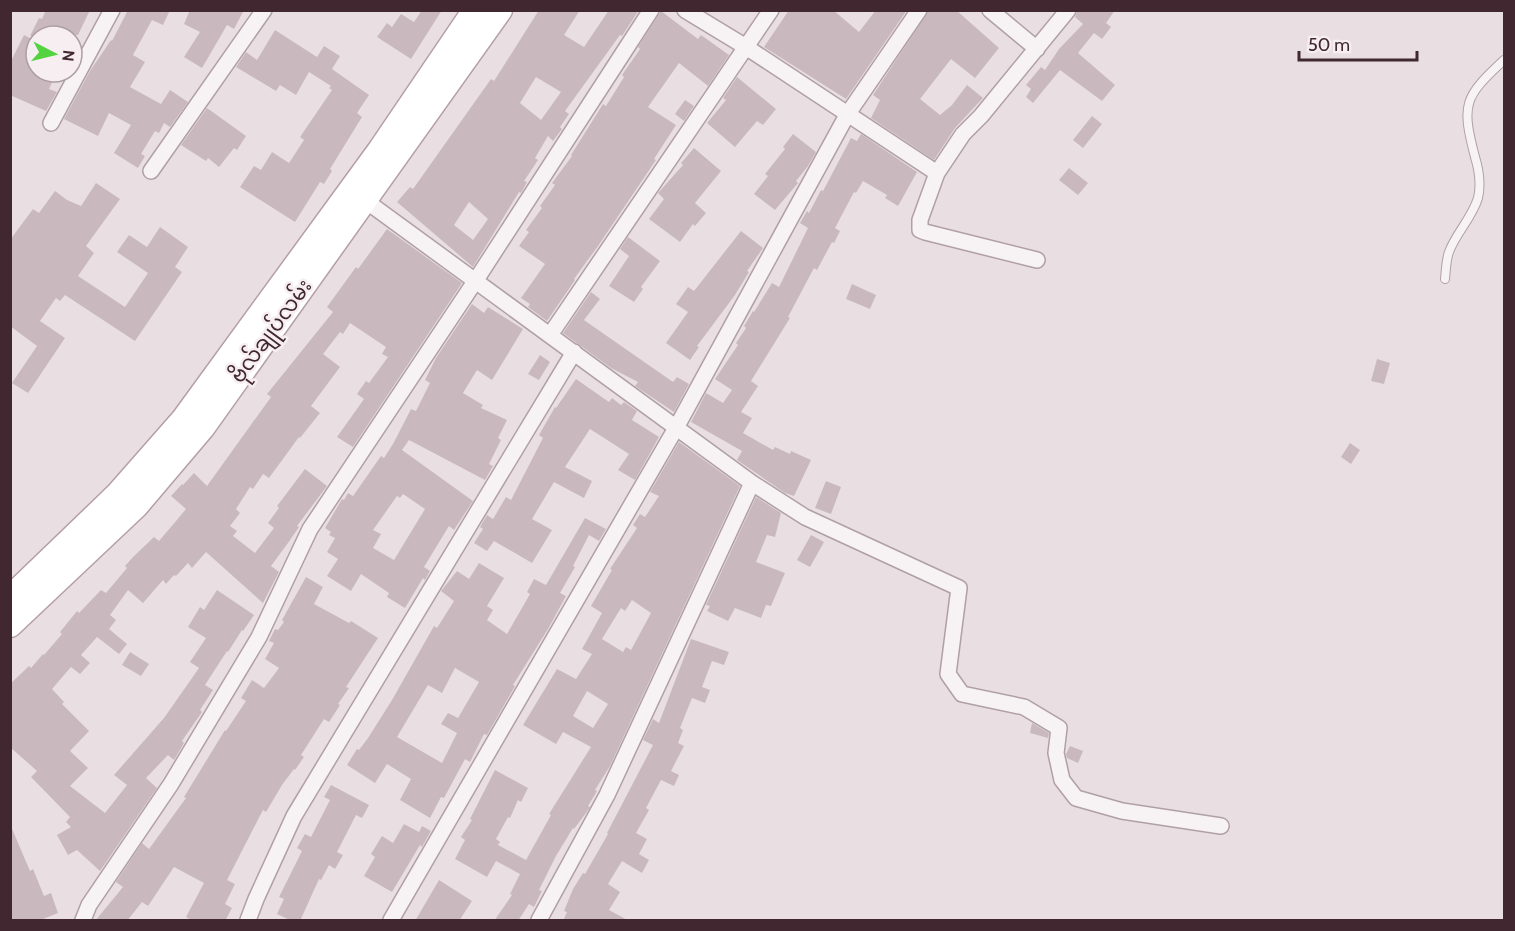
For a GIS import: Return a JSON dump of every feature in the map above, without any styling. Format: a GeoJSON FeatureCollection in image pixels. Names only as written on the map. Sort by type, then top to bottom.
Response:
{"type":"FeatureCollection","features":[{"type":"Feature","properties":{"kind":"main road","name":"ဗိုလ်ချုပ်လမ်း"},"geometry":{"type":"LineString","coordinates":[[10,598],[118,494],[183,420],[380,150],[475,10]]}},
{"type":"Feature","properties":{"kind":"main road","name":"ဗိုလ်ချုပ်လမ်း"},"geometry":{"type":"LineString","coordinates":[[10,626],[136,506],[195,436],[366,201],[500,10]]}},
{"type":"Feature","properties":{"kind":"street"},"geometry":{"type":"LineString","coordinates":[[51,123],[112,10]]}},
{"type":"Feature","properties":{"kind":"street"},"geometry":{"type":"LineString","coordinates":[[152,171],[264,10]]}},
{"type":"Feature","properties":{"kind":"street"},"geometry":{"type":"LineString","coordinates":[[83,921],[89,905],[171,784],[260,637],[310,529],[476,280],[651,10]]}},
{"type":"Feature","properties":{"kind":"street"},"geometry":{"type":"LineString","coordinates":[[685,10],[937,173]]}},
{"type":"Feature","properties":{"kind":"street"},"geometry":{"type":"LineString","coordinates":[[550,335],[771,10]]}},
{"type":"Feature","properties":{"kind":"street"},"geometry":{"type":"LineString","coordinates":[[391,921],[676,428],[847,115],[920,10]]}},
{"type":"Feature","properties":{"kind":"street"},"geometry":{"type":"LineString","coordinates":[[990,10],[1037,49]]}},
{"type":"Feature","properties":{"kind":"street"},"geometry":{"type":"LineString","coordinates":[[1036,260],[920,230],[920,220],[937,173],[963,134],[981,116],[1068,10]]}},
{"type":"Feature","properties":{"kind":"street"},"geometry":{"type":"LineString","coordinates":[[366,201],[752,483],[805,517],[959,588],[948,674],[962,694],[1024,707],[1059,728],[1056,753],[1062,780],[1076,798],[1122,811],[1221,826]]}},
{"type":"Feature","properties":{"kind":"street"},"geometry":{"type":"LineString","coordinates":[[249,921],[256,898],[294,816],[574,352]]}},
{"type":"Feature","properties":{"kind":"street"},"geometry":{"type":"LineString","coordinates":[[539,921],[607,795],[752,483]]}},
{"type":"Feature","properties":{"kind":"lane"},"geometry":{"type":"LineString","coordinates":[[1445,279],[1449,251],[1478,198],[1478,166],[1467,126],[1470,99],[1485,78],[1504,60]]}},
{"type":"Feature","properties":{"kind":"building"},"geometry":{"type":"Polygon","coordinates":[[[46,10],[90,10],[83,24],[36,24],[39,18],[42,19],[46,10]]]}},
{"type":"Feature","properties":{"kind":"building"},"geometry":{"type":"Polygon","coordinates":[[[128,10],[170,10],[163,25],[152,20],[133,55],[145,62],[130,87],[161,104],[170,90],[188,102],[170,127],[164,123],[159,133],[155,131],[141,154],[145,156],[138,168],[114,153],[131,125],[109,113],[98,136],[64,119],[90,71],[112,41],[128,10]]]}},
{"type":"Feature","properties":{"kind":"building"},"geometry":{"type":"Polygon","coordinates":[[[190,10],[244,10],[234,29],[227,25],[202,68],[184,57],[200,32],[184,24],[190,10]]]}},
{"type":"Feature","properties":{"kind":"building"},"geometry":{"type":"Polygon","coordinates":[[[422,10],[442,10],[411,59],[377,37],[387,23],[392,27],[401,14],[414,22],[422,10]]]}},
{"type":"Feature","properties":{"kind":"building"},"geometry":{"type":"Polygon","coordinates":[[[539,10],[580,10],[564,35],[584,47],[609,10],[639,10],[565,111],[569,114],[560,127],[562,129],[553,141],[548,136],[535,158],[538,160],[524,181],[527,182],[521,193],[519,192],[473,267],[397,202],[410,187],[413,189],[491,79],[494,81],[539,10]],[[536,77],[520,103],[541,120],[561,92],[536,77]],[[469,202],[454,225],[473,240],[488,219],[469,202]]]}},
{"type":"Feature","properties":{"kind":"building"},"geometry":{"type":"Polygon","coordinates":[[[789,10],[833,10],[859,32],[876,10],[907,10],[846,99],[764,47],[789,10]]]}},
{"type":"Feature","properties":{"kind":"building"},"geometry":{"type":"Polygon","coordinates":[[[929,10],[956,10],[999,48],[975,78],[951,59],[920,99],[940,115],[952,105],[967,85],[983,98],[955,128],[934,160],[871,118],[880,100],[873,95],[929,10]]]}},
{"type":"Feature","properties":{"kind":"building"},"geometry":{"type":"Polygon","coordinates":[[[1078,10],[1115,10],[1106,23],[1111,27],[1102,39],[1094,33],[1078,53],[1115,85],[1102,101],[1060,70],[1033,103],[1026,97],[1031,89],[1026,85],[1041,67],[1045,70],[1059,49],[1083,24],[1075,17],[1078,10]]]}},
{"type":"Feature","properties":{"kind":"building"},"geometry":{"type":"Polygon","coordinates":[[[661,11],[698,39],[701,35],[729,55],[708,86],[679,63],[648,107],[676,125],[654,159],[656,160],[547,321],[528,307],[530,304],[521,298],[545,264],[519,246],[529,232],[526,230],[542,208],[540,206],[555,185],[552,183],[572,156],[603,104],[606,106],[624,77],[622,75],[640,49],[638,47],[661,11]]]}},
{"type":"Feature","properties":{"kind":"building"},"geometry":{"type":"Polygon","coordinates":[[[275,30],[317,57],[324,46],[340,56],[332,69],[369,95],[357,113],[362,117],[330,169],[332,171],[324,184],[320,182],[295,222],[240,187],[254,166],[261,170],[272,152],[289,163],[304,140],[300,137],[332,90],[329,88],[331,86],[309,72],[296,95],[280,85],[276,91],[236,67],[246,52],[257,60],[275,30]]]}},
{"type":"Feature","properties":{"kind":"building"},"geometry":{"type":"Polygon","coordinates":[[[24,35],[24,84],[51,84],[49,89],[57,92],[46,111],[10,95],[10,63],[24,35]]]}},
{"type":"Feature","properties":{"kind":"building"},"geometry":{"type":"Polygon","coordinates":[[[737,77],[776,109],[763,125],[757,121],[735,147],[707,123],[726,100],[723,98],[737,77]]]}},
{"type":"Feature","properties":{"kind":"building"},"geometry":{"type":"Polygon","coordinates":[[[685,100],[694,106],[684,121],[675,114],[685,100]]]}},
{"type":"Feature","properties":{"kind":"building"},"geometry":{"type":"Polygon","coordinates":[[[207,108],[246,136],[237,150],[234,148],[219,167],[208,158],[206,161],[181,145],[207,108]]]}},
{"type":"Feature","properties":{"kind":"building"},"geometry":{"type":"Polygon","coordinates":[[[1092,116],[1102,124],[1083,148],[1073,140],[1092,116]]]}},
{"type":"Feature","properties":{"kind":"building"},"geometry":{"type":"Polygon","coordinates":[[[793,134],[816,152],[796,181],[798,183],[775,210],[754,194],[768,176],[765,174],[785,149],[783,147],[793,134]]]}},
{"type":"Feature","properties":{"kind":"building"},"geometry":{"type":"Polygon","coordinates":[[[861,134],[917,172],[898,206],[885,198],[887,195],[863,181],[856,193],[854,192],[835,228],[840,231],[834,243],[832,242],[817,270],[814,268],[788,317],[790,318],[751,381],[758,386],[741,412],[752,418],[743,433],[773,450],[775,447],[790,454],[791,451],[811,460],[794,496],[785,493],[737,460],[742,451],[691,422],[706,393],[723,403],[732,390],[715,379],[738,345],[736,343],[746,328],[744,326],[772,283],[779,287],[808,228],[800,223],[807,211],[809,213],[821,190],[823,191],[851,138],[857,141],[861,134]]]}},
{"type":"Feature","properties":{"kind":"building"},"geometry":{"type":"Polygon","coordinates":[[[694,148],[721,171],[695,203],[706,213],[695,226],[693,224],[680,242],[649,219],[664,199],[658,193],[683,165],[681,163],[694,148]]]}},
{"type":"Feature","properties":{"kind":"building"},"geometry":{"type":"Polygon","coordinates":[[[1069,168],[1088,183],[1078,195],[1059,180],[1069,168]]]}},
{"type":"Feature","properties":{"kind":"building"},"geometry":{"type":"Polygon","coordinates":[[[96,183],[120,199],[86,246],[94,253],[78,276],[125,307],[148,273],[117,252],[129,235],[147,247],[160,227],[188,247],[175,267],[182,272],[135,341],[65,295],[60,301],[56,298],[40,321],[65,338],[28,393],[12,383],[37,346],[10,326],[10,240],[33,209],[39,213],[55,191],[81,206],[96,183]]]}},
{"type":"Feature","properties":{"kind":"building"},"geometry":{"type":"Polygon","coordinates":[[[387,229],[462,283],[353,447],[337,437],[364,399],[357,394],[366,381],[369,383],[388,357],[382,354],[386,347],[350,323],[343,334],[340,332],[323,354],[340,367],[311,406],[320,413],[269,478],[263,474],[253,489],[250,487],[236,509],[240,513],[230,526],[237,531],[233,536],[255,553],[274,528],[268,523],[279,508],[277,506],[305,469],[327,486],[271,566],[279,572],[263,603],[206,552],[192,568],[188,563],[166,584],[163,580],[143,603],[128,590],[110,615],[116,620],[109,629],[127,644],[119,654],[97,637],[81,655],[90,663],[80,674],[71,667],[52,689],[64,702],[62,704],[89,731],[70,751],[88,768],[70,786],[105,813],[127,785],[114,775],[164,718],[199,668],[190,662],[206,638],[188,627],[200,607],[204,610],[217,590],[254,615],[205,685],[213,690],[200,710],[202,712],[182,741],[184,743],[174,760],[168,755],[146,778],[157,788],[100,871],[77,850],[68,855],[57,835],[71,827],[66,822],[70,817],[31,777],[37,771],[10,747],[10,684],[44,655],[62,634],[60,632],[77,611],[79,613],[101,590],[106,593],[127,568],[125,566],[133,557],[154,537],[159,541],[186,509],[171,496],[182,484],[194,473],[207,486],[271,397],[267,394],[333,312],[327,307],[387,229]]]}},
{"type":"Feature","properties":{"kind":"building"},"geometry":{"type":"Polygon","coordinates":[[[741,231],[763,248],[747,271],[749,272],[735,295],[697,346],[699,347],[690,360],[666,343],[688,312],[676,304],[688,287],[694,291],[741,231]]]}},
{"type":"Feature","properties":{"kind":"building"},"geometry":{"type":"Polygon","coordinates":[[[628,237],[660,261],[641,287],[643,289],[634,302],[609,286],[629,256],[620,249],[628,237]]]}},
{"type":"Feature","properties":{"kind":"building"},"geometry":{"type":"Polygon","coordinates":[[[852,284],[876,295],[870,309],[846,299],[852,284]]]}},
{"type":"Feature","properties":{"kind":"building"},"geometry":{"type":"Polygon","coordinates":[[[591,292],[600,299],[584,320],[673,382],[677,377],[689,384],[674,412],[635,386],[638,382],[611,368],[563,333],[591,292]]]}},
{"type":"Feature","properties":{"kind":"building"},"geometry":{"type":"Polygon","coordinates":[[[472,304],[484,313],[488,307],[523,329],[492,380],[477,370],[463,393],[483,405],[481,408],[507,420],[498,438],[501,440],[489,464],[493,466],[485,480],[409,440],[402,450],[473,501],[454,530],[449,526],[424,567],[430,571],[425,580],[423,578],[405,608],[387,597],[389,593],[361,574],[351,591],[327,576],[338,559],[327,552],[335,538],[329,535],[331,532],[325,528],[342,499],[344,500],[348,493],[353,496],[381,456],[384,458],[411,409],[416,411],[430,383],[425,380],[436,358],[472,304]],[[403,494],[400,498],[397,496],[373,530],[381,534],[373,548],[394,560],[425,509],[403,494]]]}},
{"type":"Feature","properties":{"kind":"building"},"geometry":{"type":"Polygon","coordinates":[[[540,355],[550,362],[539,380],[528,374],[540,355]]]}},
{"type":"Feature","properties":{"kind":"building"},"geometry":{"type":"Polygon","coordinates":[[[1377,359],[1390,363],[1384,384],[1371,381],[1377,359]]]}},
{"type":"Feature","properties":{"kind":"building"},"geometry":{"type":"Polygon","coordinates":[[[576,379],[609,402],[612,398],[621,405],[624,402],[637,411],[632,420],[659,437],[635,480],[618,470],[629,454],[590,429],[565,467],[592,481],[584,498],[554,482],[532,519],[552,530],[532,563],[494,541],[487,551],[474,543],[483,529],[480,527],[487,515],[493,519],[506,497],[511,500],[543,438],[539,435],[555,407],[576,379]]]}},
{"type":"Feature","properties":{"kind":"building"},"geometry":{"type":"Polygon","coordinates":[[[679,442],[740,486],[610,766],[595,790],[597,791],[588,806],[590,807],[573,828],[556,856],[539,890],[542,891],[534,907],[529,904],[518,921],[494,921],[512,895],[510,894],[520,874],[496,861],[487,877],[455,859],[465,840],[461,837],[472,820],[470,819],[495,770],[528,788],[521,802],[518,800],[510,818],[508,817],[496,839],[500,842],[498,845],[526,860],[551,815],[549,814],[591,747],[563,732],[556,744],[523,725],[557,669],[576,679],[592,654],[582,649],[602,613],[591,606],[612,570],[610,569],[637,528],[633,525],[640,514],[645,517],[659,496],[650,492],[679,442]],[[632,600],[625,611],[621,608],[602,639],[623,652],[626,647],[631,650],[651,613],[632,600]],[[587,691],[573,716],[593,728],[608,704],[587,691]]]}},
{"type":"Feature","properties":{"kind":"building"},"geometry":{"type":"Polygon","coordinates":[[[1350,443],[1360,450],[1351,464],[1341,457],[1350,443]]]}},
{"type":"Feature","properties":{"kind":"building"},"geometry":{"type":"Polygon","coordinates":[[[826,481],[841,487],[831,514],[815,508],[826,481]]]}},
{"type":"Feature","properties":{"kind":"building"},"geometry":{"type":"Polygon","coordinates":[[[756,497],[781,513],[775,537],[767,535],[756,562],[785,573],[771,606],[766,605],[761,618],[735,608],[728,621],[707,611],[710,606],[706,605],[756,497]]]}},
{"type":"Feature","properties":{"kind":"building"},"geometry":{"type":"Polygon","coordinates":[[[585,518],[606,529],[599,541],[589,535],[560,593],[566,596],[548,629],[513,685],[515,686],[487,735],[484,734],[470,762],[465,759],[444,798],[441,797],[430,818],[400,800],[411,779],[387,764],[375,783],[347,765],[357,749],[359,750],[368,738],[392,700],[434,626],[437,628],[454,601],[441,591],[457,571],[469,579],[479,563],[504,578],[487,606],[493,610],[487,620],[507,634],[530,594],[527,592],[534,579],[546,585],[585,518]],[[455,668],[442,693],[428,685],[397,737],[442,763],[457,733],[441,724],[448,713],[458,718],[479,682],[455,668]]]}},
{"type":"Feature","properties":{"kind":"building"},"geometry":{"type":"Polygon","coordinates":[[[811,535],[824,542],[810,567],[797,560],[811,535]]]}},
{"type":"Feature","properties":{"kind":"building"},"geometry":{"type":"Polygon","coordinates":[[[306,577],[323,587],[314,604],[349,623],[351,621],[378,638],[346,687],[349,688],[329,722],[324,719],[301,755],[304,757],[282,785],[266,812],[263,810],[227,880],[235,884],[225,904],[232,908],[225,921],[193,921],[186,917],[204,883],[174,867],[148,906],[142,902],[127,921],[95,921],[123,887],[116,882],[142,843],[149,849],[186,798],[184,797],[225,730],[246,701],[241,698],[252,680],[264,688],[279,668],[265,659],[274,643],[269,641],[275,629],[278,630],[284,622],[282,620],[306,577]]]}},
{"type":"Feature","properties":{"kind":"building"},"geometry":{"type":"Polygon","coordinates":[[[691,639],[729,652],[724,665],[712,661],[702,687],[710,690],[705,703],[692,698],[680,728],[683,730],[678,743],[684,746],[671,771],[679,775],[674,786],[661,780],[646,808],[649,810],[636,833],[647,839],[639,854],[649,860],[642,873],[622,861],[608,884],[620,892],[609,910],[629,921],[563,921],[567,912],[564,911],[573,889],[583,873],[585,874],[608,834],[653,745],[643,740],[653,719],[659,723],[691,639]]]}},
{"type":"Feature","properties":{"kind":"building"},"geometry":{"type":"Polygon","coordinates":[[[130,652],[149,664],[141,676],[122,665],[130,652]]]}},
{"type":"Feature","properties":{"kind":"building"},"geometry":{"type":"Polygon","coordinates":[[[1032,723],[1049,733],[1048,738],[1030,733],[1032,723]]]}},
{"type":"Feature","properties":{"kind":"building"},"geometry":{"type":"Polygon","coordinates":[[[1070,746],[1083,751],[1078,763],[1067,758],[1066,754],[1070,746]]]}},
{"type":"Feature","properties":{"kind":"building"},"geometry":{"type":"Polygon","coordinates":[[[331,785],[369,805],[362,818],[356,815],[337,852],[343,855],[335,869],[329,865],[321,880],[319,879],[300,921],[292,921],[277,914],[284,899],[279,897],[302,851],[297,848],[305,834],[311,837],[330,800],[324,797],[331,785]]]}},
{"type":"Feature","properties":{"kind":"building"},"geometry":{"type":"Polygon","coordinates":[[[10,824],[30,871],[33,869],[44,896],[51,893],[58,913],[38,921],[10,921],[10,824]]]}},
{"type":"Feature","properties":{"kind":"building"},"geometry":{"type":"Polygon","coordinates":[[[404,824],[419,832],[422,826],[431,831],[392,892],[364,876],[375,857],[371,854],[382,836],[393,843],[404,824]]]}},
{"type":"Feature","properties":{"kind":"building"},"geometry":{"type":"Polygon","coordinates":[[[439,880],[472,901],[459,921],[415,921],[439,880]]]}}]}
